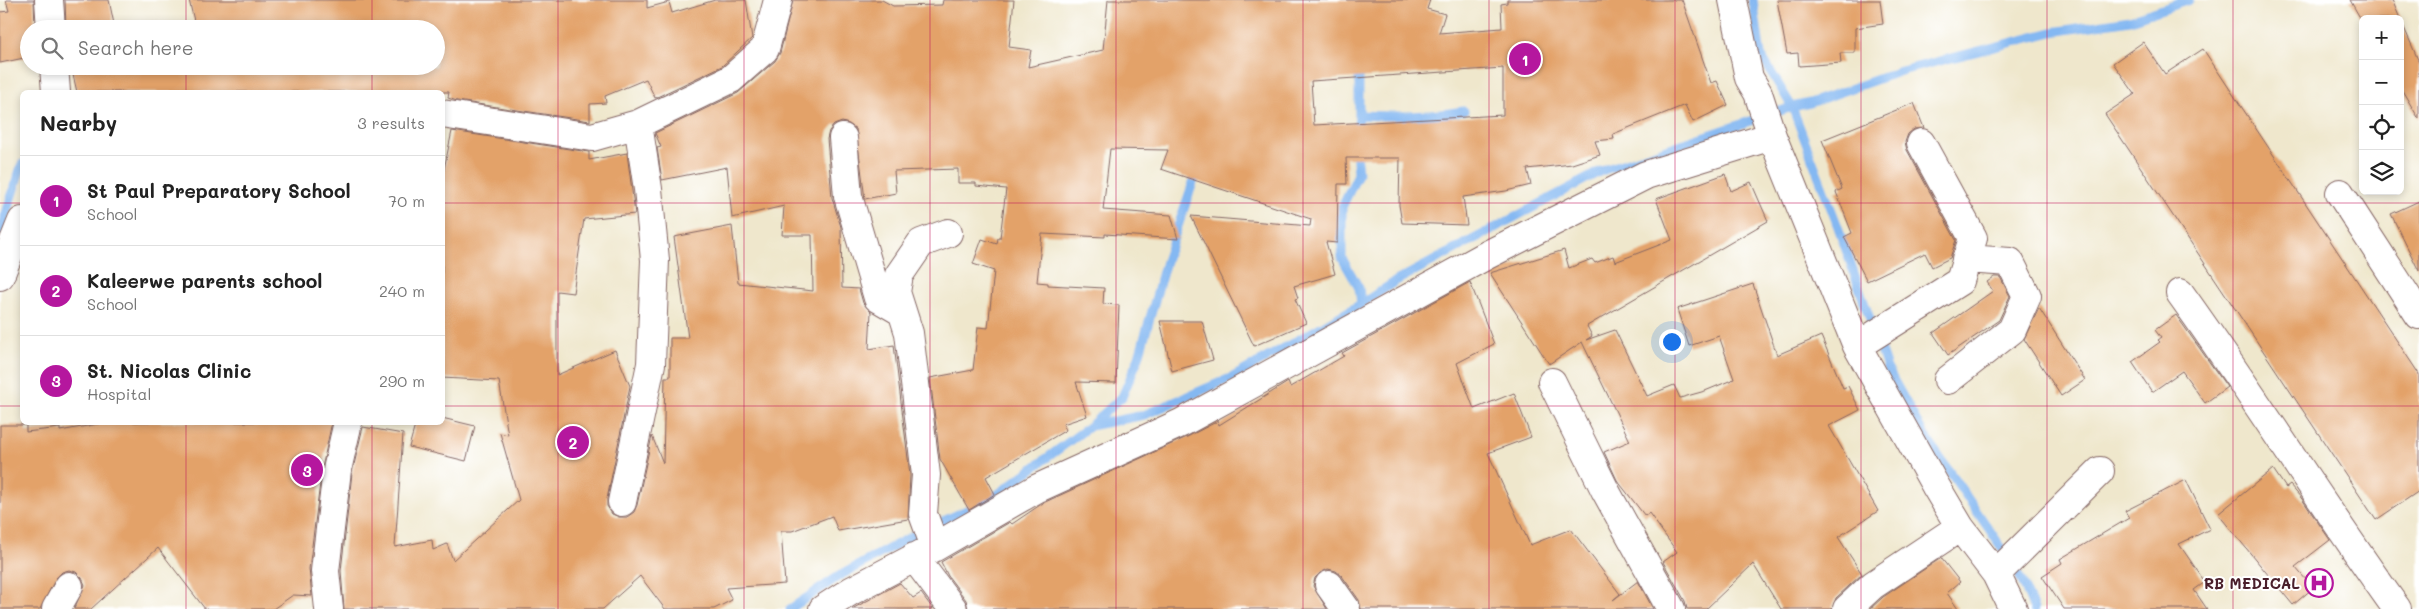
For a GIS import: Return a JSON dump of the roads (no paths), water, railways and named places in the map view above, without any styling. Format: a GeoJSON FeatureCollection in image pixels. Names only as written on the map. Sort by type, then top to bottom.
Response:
{"type":"FeatureCollection","features":[{"type":"Feature","properties":{"kind":"street"},"geometry":{"type":"LineString","coordinates":[[49,0],[50,20]]}},
{"type":"Feature","properties":{"kind":"street"},"geometry":{"type":"LineString","coordinates":[[445,114],[531,126],[592,137],[638,124],[731,79],[765,49],[778,0]]}},
{"type":"Feature","properties":{"kind":"street"},"geometry":{"type":"LineString","coordinates":[[1734,0],[1749,78],[1758,93],[1769,130],[1857,346],[1960,527],[1996,574],[2013,609]]}},
{"type":"Feature","properties":{"kind":"street"},"geometry":{"type":"LineString","coordinates":[[55,75],[56,90]]}},
{"type":"Feature","properties":{"kind":"street"},"geometry":{"type":"LineString","coordinates":[[622,502],[651,364],[654,298],[655,260],[648,189],[638,124]]}},
{"type":"Feature","properties":{"kind":"street"},"geometry":{"type":"LineString","coordinates":[[823,609],[851,590],[1036,489],[1181,423],[1487,255],[1646,175],[1769,130]]}},
{"type":"Feature","properties":{"kind":"street"},"geometry":{"type":"LineString","coordinates":[[843,138],[848,196],[878,298],[902,312]]}},
{"type":"Feature","properties":{"kind":"street"},"geometry":{"type":"LineString","coordinates":[[1857,346],[1960,281],[1973,238],[1922,143]]}},
{"type":"Feature","properties":{"kind":"street"},"geometry":{"type":"LineString","coordinates":[[2340,193],[2419,314]]}},
{"type":"Feature","properties":{"kind":"street"},"geometry":{"type":"LineString","coordinates":[[0,276],[20,226]]}},
{"type":"Feature","properties":{"kind":"street"},"geometry":{"type":"LineString","coordinates":[[948,233],[921,243],[899,276],[896,292],[909,333],[926,475],[923,514],[928,548],[953,609]]}},
{"type":"Feature","properties":{"kind":"street"},"geometry":{"type":"LineString","coordinates":[[1948,380],[2012,330],[2027,296],[2010,262],[1966,259]]}},
{"type":"Feature","properties":{"kind":"street"},"geometry":{"type":"LineString","coordinates":[[2180,293],[2227,358],[2334,522],[2397,609]]}},
{"type":"Feature","properties":{"kind":"street"},"geometry":{"type":"LineString","coordinates":[[1552,382],[1605,490],[1671,609]]}},
{"type":"Feature","properties":{"kind":"street"},"geometry":{"type":"LineString","coordinates":[[329,609],[325,571],[337,470],[347,425]]}},
{"type":"Feature","properties":{"kind":"street"},"geometry":{"type":"LineString","coordinates":[[1996,574],[2100,472]]}},
{"type":"Feature","properties":{"kind":"street"},"geometry":{"type":"LineString","coordinates":[[1847,609],[1872,585],[1960,527]]}},
{"type":"Feature","properties":{"kind":"street"},"geometry":{"type":"LineString","coordinates":[[1329,584],[1346,609]]}},
{"type":"Feature","properties":{"kind":"street"},"geometry":{"type":"LineString","coordinates":[[56,609],[68,586]]}},
{"type":"Feature","properties":{"kind":"waterway"},"geometry":{"type":"LineString","coordinates":[[1753,0],[1761,55],[1792,107],[1837,224],[1887,368],[1923,433],[2017,570],[2034,609]]}},
{"type":"Feature","properties":{"kind":"waterway"},"geometry":{"type":"LineString","coordinates":[[790,609],[839,576],[916,534],[994,497],[1090,426],[1144,415],[1233,377],[1361,304],[1396,281],[1601,171],[1792,107],[1810,103],[1901,71],[2052,32],[2130,20],[2189,0]]}},
{"type":"Feature","properties":{"kind":"waterway"},"geometry":{"type":"LineString","coordinates":[[1357,133],[1359,66]]}},
{"type":"Feature","properties":{"kind":"waterway"},"geometry":{"type":"LineString","coordinates":[[1359,115],[1412,116],[1464,111]]}},
{"type":"Feature","properties":{"kind":"waterway"},"geometry":{"type":"LineString","coordinates":[[1356,148],[1358,174],[1342,207],[1342,258],[1359,288],[1361,304]]}},
{"type":"Feature","properties":{"kind":"waterway"},"geometry":{"type":"LineString","coordinates":[[0,232],[20,170]]}},
{"type":"Feature","properties":{"kind":"waterway"},"geometry":{"type":"LineString","coordinates":[[1090,426],[1122,397],[1139,357],[1166,261],[1197,171]]}},
{"type":"Feature","properties":{"kind":"place","name":"St Paul Preparatory School"},"geometry":{"type":"Point","coordinates":[1525,59]}},
{"type":"Feature","properties":{"kind":"place","name":"Kaleerwe parents school"},"geometry":{"type":"Point","coordinates":[573,442]}},
{"type":"Feature","properties":{"kind":"place","name":"St. Nicolas Clinic"},"geometry":{"type":"Point","coordinates":[307,470]}},
{"type":"Feature","properties":{"kind":"place","name":"RB MEDICAL"},"geometry":{"type":"Point","coordinates":[2319,583]}}]}
